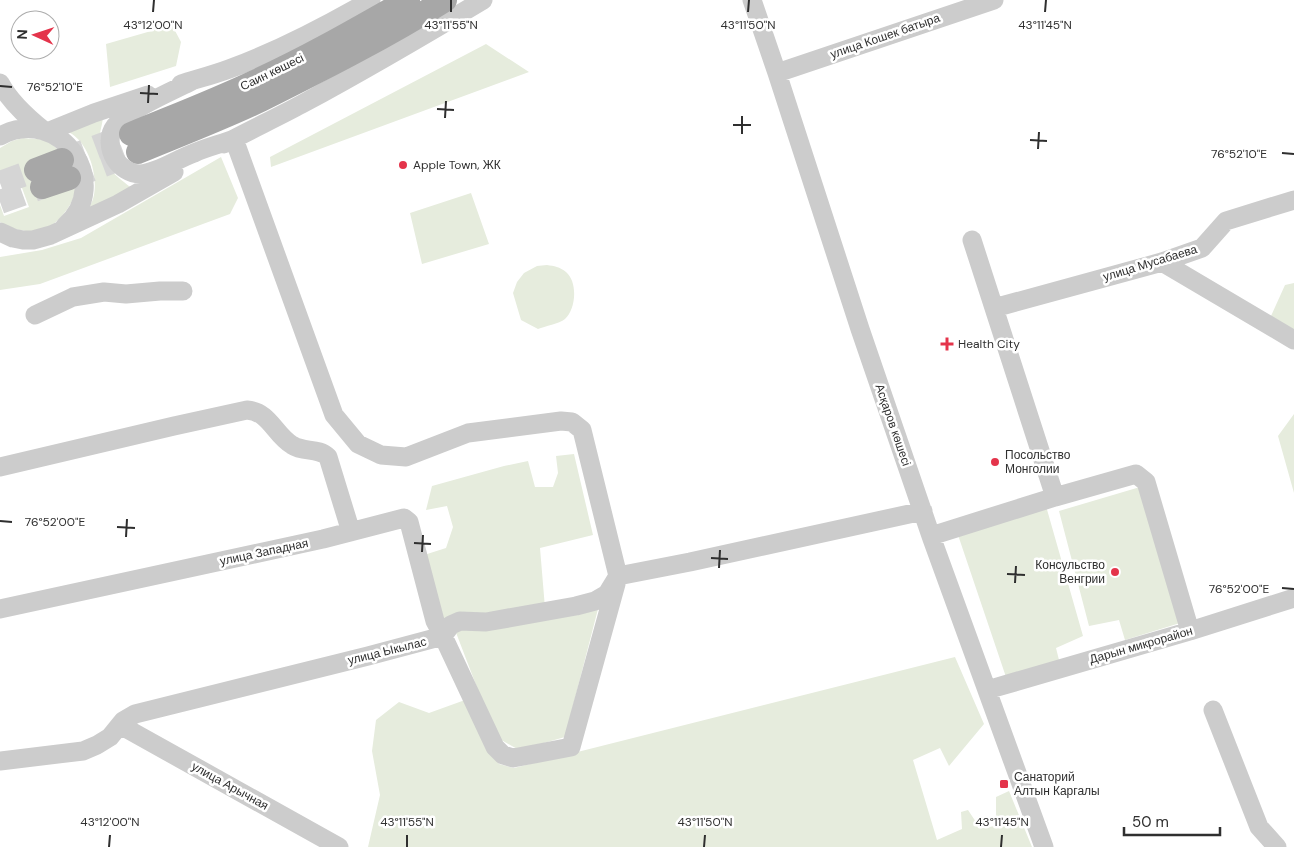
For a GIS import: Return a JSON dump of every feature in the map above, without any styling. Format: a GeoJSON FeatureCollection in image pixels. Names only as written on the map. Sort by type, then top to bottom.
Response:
{"type":"FeatureCollection","features":[{"type":"Feature","properties":{"kind":"main road","name":"Саин көшесі"},"geometry":{"type":"LineString","coordinates":[[408,0],[344,36],[211,102],[134,143],[260,100],[390,32],[445,0]]}},
{"type":"Feature","properties":{"kind":"main road"},"geometry":{"type":"LineString","coordinates":[[39,179],[66,169]]}},
{"type":"Feature","properties":{"kind":"street"},"geometry":{"type":"LineString","coordinates":[[0,136],[19,129],[28,128],[45,131],[230,69],[273,51],[332,22],[371,0]]}},
{"type":"Feature","properties":{"kind":"street"},"geometry":{"type":"LineString","coordinates":[[0,247],[51,235],[118,204],[234,139],[403,49],[483,0]]}},
{"type":"Feature","properties":{"kind":"street","name":"Асқаров көшесі"},"geometry":{"type":"LineString","coordinates":[[752,0],[860,329],[931,536],[1044,847]]}},
{"type":"Feature","properties":{"kind":"street","name":"улица Кошек батыра"},"geometry":{"type":"LineString","coordinates":[[777,73],[994,0]]}},
{"type":"Feature","properties":{"kind":"street"},"geometry":{"type":"LineString","coordinates":[[192,81],[136,110],[114,128],[110,139],[110,148],[120,166],[140,174],[234,139]]}},
{"type":"Feature","properties":{"kind":"street"},"geometry":{"type":"LineString","coordinates":[[0,83],[7,94],[31,121],[45,131],[60,138],[78,159],[84,186],[82,197],[74,216],[60,230]]}},
{"type":"Feature","properties":{"kind":"street"},"geometry":{"type":"LineString","coordinates":[[234,139],[334,415],[358,444],[381,455],[406,457],[468,433],[561,421],[572,422],[582,430],[618,576],[607,594],[595,601],[576,606],[486,622],[460,621],[451,624],[443,636]]}},
{"type":"Feature","properties":{"kind":"street","name":"улица Мусабаева"},"geometry":{"type":"LineString","coordinates":[[994,308],[1162,262],[1202,248],[1226,221],[1294,200]]}},
{"type":"Feature","properties":{"kind":"street"},"geometry":{"type":"LineString","coordinates":[[0,232],[23,240],[42,238]]}},
{"type":"Feature","properties":{"kind":"street"},"geometry":{"type":"LineString","coordinates":[[972,240],[1055,496]]}},
{"type":"Feature","properties":{"kind":"street"},"geometry":{"type":"LineString","coordinates":[[1162,262],[1294,340]]}},
{"type":"Feature","properties":{"kind":"street"},"geometry":{"type":"LineString","coordinates":[[35,316],[73,297],[104,292],[126,294],[160,290],[183,291]]}},
{"type":"Feature","properties":{"kind":"street"},"geometry":{"type":"LineString","coordinates":[[0,467],[174,426],[247,410],[254,411],[263,415],[288,443],[295,448],[319,451],[328,457],[351,532]]}},
{"type":"Feature","properties":{"kind":"street"},"geometry":{"type":"LineString","coordinates":[[931,536],[1055,496],[1136,474],[1146,482],[1190,630]]}},
{"type":"Feature","properties":{"kind":"street"},"geometry":{"type":"LineString","coordinates":[[618,576],[923,511]]}},
{"type":"Feature","properties":{"kind":"street","name":"улица Западная"},"geometry":{"type":"LineString","coordinates":[[0,609],[323,540],[404,518],[409,522],[435,620],[443,636]]}},
{"type":"Feature","properties":{"kind":"street","name":"улица Ыкылас"},"geometry":{"type":"LineString","coordinates":[[0,761],[83,751],[110,737],[123,721],[135,714],[443,636],[495,747],[503,754],[513,758],[571,747],[618,576]]}},
{"type":"Feature","properties":{"kind":"street","name":"Дарын микрорайон"},"geometry":{"type":"LineString","coordinates":[[987,690],[1294,598]]}},
{"type":"Feature","properties":{"kind":"street"},"geometry":{"type":"LineString","coordinates":[[1213,710],[1259,827],[1277,847]]}},
{"type":"Feature","properties":{"kind":"street","name":"улица Арычная"},"geometry":{"type":"LineString","coordinates":[[120,725],[340,847]]}},
{"type":"Feature","properties":{"kind":"green space"},"geometry":{"type":"Polygon","coordinates":[[[172,25],[181,42],[176,66],[110,87],[106,44],[172,25]]]}},
{"type":"Feature","properties":{"kind":"green space"},"geometry":{"type":"Polygon","coordinates":[[[486,44],[529,72],[271,167],[270,157],[486,44]]]}},
{"type":"Feature","properties":{"kind":"green space"},"geometry":{"type":"Polygon","coordinates":[[[103,118],[99,136],[102,157],[110,169],[133,189],[88,210],[95,191],[92,163],[84,146],[78,139],[71,133],[61,130],[103,118]]]}},
{"type":"Feature","properties":{"kind":"green space"},"geometry":{"type":"Polygon","coordinates":[[[23,138],[40,139],[56,147],[72,168],[76,183],[71,203],[59,220],[43,229],[35,231],[18,230],[0,222],[0,205],[4,216],[29,207],[15,169],[0,174],[0,148],[12,141],[23,138]]]}},
{"type":"Feature","properties":{"kind":"green space"},"geometry":{"type":"Polygon","coordinates":[[[221,157],[238,198],[230,214],[40,284],[0,290],[0,257],[42,250],[81,238],[221,157]]]}},
{"type":"Feature","properties":{"kind":"green space"},"geometry":{"type":"Polygon","coordinates":[[[471,193],[489,244],[422,264],[410,213],[471,193]]]}},
{"type":"Feature","properties":{"kind":"green space"},"geometry":{"type":"Polygon","coordinates":[[[537,266],[555,266],[570,276],[574,296],[569,315],[565,319],[538,329],[521,320],[513,293],[517,282],[524,273],[537,266]]]}},
{"type":"Feature","properties":{"kind":"green space"},"geometry":{"type":"Polygon","coordinates":[[[1294,283],[1294,330],[1271,316],[1285,285],[1294,283]]]}},
{"type":"Feature","properties":{"kind":"green space"},"geometry":{"type":"Polygon","coordinates":[[[1294,414],[1294,493],[1278,436],[1294,414]]]}},
{"type":"Feature","properties":{"kind":"green space"},"geometry":{"type":"Polygon","coordinates":[[[574,454],[593,535],[540,548],[545,608],[599,605],[565,737],[519,750],[496,737],[455,630],[440,621],[424,555],[446,548],[453,527],[447,506],[426,510],[432,486],[528,461],[535,487],[553,487],[558,473],[556,456],[574,454]]]}},
{"type":"Feature","properties":{"kind":"green space"},"geometry":{"type":"Polygon","coordinates":[[[1140,487],[1180,623],[1125,640],[1119,620],[1089,626],[1059,511],[1140,487]]]}},
{"type":"Feature","properties":{"kind":"green space"},"geometry":{"type":"Polygon","coordinates":[[[1046,506],[1083,636],[1056,648],[1060,664],[1007,680],[957,532],[1046,506]]]}},
{"type":"Feature","properties":{"kind":"green space"},"geometry":{"type":"Polygon","coordinates":[[[955,657],[984,724],[949,766],[940,748],[913,760],[937,840],[962,829],[961,812],[968,810],[980,828],[996,826],[996,797],[1009,791],[1032,847],[368,847],[380,795],[372,751],[376,720],[399,702],[429,713],[465,700],[499,764],[514,768],[955,657]]]}},
{"type":"Feature","properties":{"kind":"tunnel"},"geometry":{"type":"LineString","coordinates":[[62,160],[131,134]]}},
{"type":"Feature","properties":{"kind":"tunnel"},"geometry":{"type":"LineString","coordinates":[[69,178],[138,152]]}},
{"type":"Feature","properties":{"kind":"tunnel"},"geometry":{"type":"LineString","coordinates":[[0,183],[36,170]]}},
{"type":"Feature","properties":{"kind":"tunnel"},"geometry":{"type":"LineString","coordinates":[[0,202],[42,187]]}},
{"type":"Feature","properties":{"kind":"place","name":"Apple Town, ЖК"},"geometry":{"type":"Point","coordinates":[403,165]}},
{"type":"Feature","properties":{"kind":"place","name":"Health City"},"geometry":{"type":"Point","coordinates":[947,344]}},
{"type":"Feature","properties":{"kind":"place","name":"Посольство Монголии"},"geometry":{"type":"Point","coordinates":[995,462]}},
{"type":"Feature","properties":{"kind":"place","name":"Консульство Венгрии"},"geometry":{"type":"Point","coordinates":[1115,572]}},
{"type":"Feature","properties":{"kind":"place","name":"Санаторий Алтын Каргалы"},"geometry":{"type":"Point","coordinates":[1004,784]}}]}
